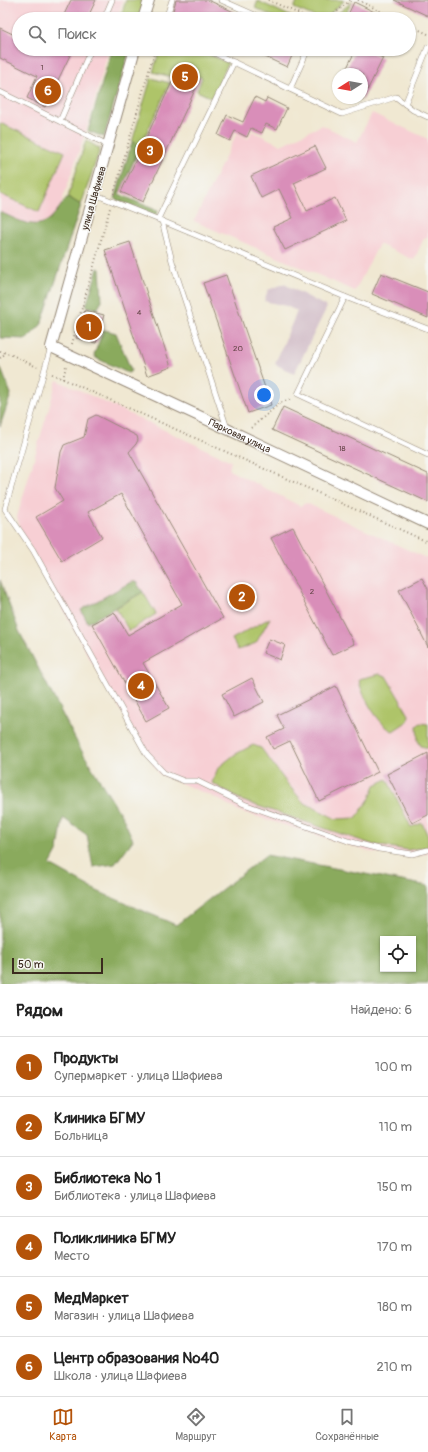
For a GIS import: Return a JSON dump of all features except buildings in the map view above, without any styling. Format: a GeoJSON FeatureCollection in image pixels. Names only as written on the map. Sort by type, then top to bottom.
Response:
{"type":"FeatureCollection","features":[{"type":"Feature","properties":{"kind":"street"},"geometry":{"type":"LineString","coordinates":[[145,12],[149,0]]}},
{"type":"Feature","properties":{"kind":"street","name":"улица Шафиева"},"geometry":{"type":"LineString","coordinates":[[51,347],[133,56]]}},
{"type":"Feature","properties":{"kind":"street","name":"Парковая улица"},"geometry":{"type":"LineString","coordinates":[[51,347],[428,524]]}},
{"type":"Feature","properties":{"kind":"lane"},"geometry":{"type":"LineString","coordinates":[[107,12],[112,0]]}},
{"type":"Feature","properties":{"kind":"lane"},"geometry":{"type":"LineString","coordinates":[[168,12],[172,0]]}},
{"type":"Feature","properties":{"kind":"lane"},"geometry":{"type":"LineString","coordinates":[[222,0],[249,12]]}},
{"type":"Feature","properties":{"kind":"lane"},"geometry":{"type":"LineString","coordinates":[[405,104],[428,47]]}},
{"type":"Feature","properties":{"kind":"lane"},"geometry":{"type":"LineString","coordinates":[[60,121],[88,56]]}},
{"type":"Feature","properties":{"kind":"lane"},"geometry":{"type":"LineString","coordinates":[[221,56],[342,114],[396,97],[413,110],[428,117]]}},
{"type":"Feature","properties":{"kind":"lane"},"geometry":{"type":"LineString","coordinates":[[290,89],[305,56]]}},
{"type":"Feature","properties":{"kind":"lane"},"geometry":{"type":"LineString","coordinates":[[227,429],[160,220],[234,62]]}},
{"type":"Feature","properties":{"kind":"lane"},"geometry":{"type":"LineString","coordinates":[[0,92],[108,145]]}},
{"type":"Feature","properties":{"kind":"lane"},"geometry":{"type":"LineString","coordinates":[[94,194],[345,297],[428,329]]}},
{"type":"Feature","properties":{"kind":"lane"},"geometry":{"type":"LineString","coordinates":[[345,297],[298,394],[428,455]]}},
{"type":"Feature","properties":{"kind":"lane"},"geometry":{"type":"LineString","coordinates":[[51,347],[5,509],[33,550],[147,754],[164,773],[184,781],[197,781],[244,804],[348,841],[379,849],[412,854],[428,850]]}},
{"type":"Feature","properties":{"kind":"path"},"geometry":{"type":"LineString","coordinates":[[268,0],[295,12]]}},
{"type":"Feature","properties":{"kind":"path"},"geometry":{"type":"LineString","coordinates":[[336,12],[351,0]]}},
{"type":"Feature","properties":{"kind":"path"},"geometry":{"type":"LineString","coordinates":[[358,0],[382,12]]}},
{"type":"Feature","properties":{"kind":"path"},"geometry":{"type":"LineString","coordinates":[[416,28],[428,34]]}},
{"type":"Feature","properties":{"kind":"path"},"geometry":{"type":"LineString","coordinates":[[63,379],[153,56]]}},
{"type":"Feature","properties":{"kind":"path"},"geometry":{"type":"LineString","coordinates":[[0,351],[428,542]]}},
{"type":"Feature","properties":{"kind":"path"},"geometry":{"type":"LineString","coordinates":[[0,358],[6,353]]}},
{"type":"Feature","properties":{"kind":"path"},"geometry":{"type":"LineString","coordinates":[[241,436],[280,403],[298,394]]}},
{"type":"Feature","properties":{"kind":"shaded area"},"geometry":{"type":"Polygon","coordinates":[[[0,0],[123,0],[119,12],[12,12],[12,56],[107,56],[85,134],[45,251],[0,229],[0,0]]]}},
{"type":"Feature","properties":{"kind":"shaded area"},"geometry":{"type":"Polygon","coordinates":[[[372,113],[428,139],[428,237],[424,238],[414,260],[379,244],[355,291],[194,221],[237,133],[248,139],[252,131],[281,145],[322,125],[357,142],[372,113]]]}},
{"type":"Feature","properties":{"kind":"shaded area"},"geometry":{"type":"Polygon","coordinates":[[[284,284],[327,307],[294,374],[275,364],[297,311],[286,306],[264,301],[268,290],[284,284]]]}},
{"type":"Feature","properties":{"kind":"shaded area"},"geometry":{"type":"Polygon","coordinates":[[[57,380],[231,461],[229,470],[300,506],[306,503],[428,559],[428,853],[410,857],[371,852],[239,811],[216,798],[159,774],[87,654],[20,528],[17,517],[57,380]]]}},
{"type":"Feature","properties":{"kind":"green space"},"geometry":{"type":"Polygon","coordinates":[[[126,0],[142,0],[144,3],[141,12],[122,12],[126,0]]]}},
{"type":"Feature","properties":{"kind":"green space"},"geometry":{"type":"Polygon","coordinates":[[[298,0],[344,1],[332,12],[303,12],[294,8],[298,0]]]}},
{"type":"Feature","properties":{"kind":"green space"},"geometry":{"type":"Polygon","coordinates":[[[258,1],[281,12],[263,12],[255,8],[258,1]]]}},
{"type":"Feature","properties":{"kind":"green space"},"geometry":{"type":"Polygon","coordinates":[[[352,2],[347,12],[340,12],[352,2]]]}},
{"type":"Feature","properties":{"kind":"green space"},"geometry":{"type":"Polygon","coordinates":[[[110,56],[128,56],[104,137],[88,131],[110,56]]]}},
{"type":"Feature","properties":{"kind":"green space"},"geometry":{"type":"Polygon","coordinates":[[[158,56],[213,56],[228,63],[212,98],[197,91],[202,78],[177,67],[172,77],[153,72],[158,56]]]}},
{"type":"Feature","properties":{"kind":"green space"},"geometry":{"type":"Polygon","coordinates":[[[151,78],[170,83],[141,145],[132,142],[151,78]]]}},
{"type":"Feature","properties":{"kind":"green space"},"geometry":{"type":"Polygon","coordinates":[[[0,123],[65,152],[39,212],[0,194],[0,123]]]}},
{"type":"Feature","properties":{"kind":"green space"},"geometry":{"type":"Polygon","coordinates":[[[86,140],[100,149],[81,205],[68,197],[86,140]]]}},
{"type":"Feature","properties":{"kind":"green space"},"geometry":{"type":"Polygon","coordinates":[[[132,142],[141,145],[119,194],[158,211],[156,215],[115,199],[132,142]]]}},
{"type":"Feature","properties":{"kind":"green space"},"geometry":{"type":"Polygon","coordinates":[[[68,197],[81,205],[41,325],[27,339],[0,338],[0,212],[30,224],[42,223],[47,221],[52,216],[68,197]]]}},
{"type":"Feature","properties":{"kind":"green space"},"geometry":{"type":"Polygon","coordinates":[[[98,268],[100,269],[102,301],[96,309],[86,306],[98,268]]]}},
{"type":"Feature","properties":{"kind":"green space"},"geometry":{"type":"Polygon","coordinates":[[[105,330],[116,333],[131,370],[130,372],[128,373],[96,358],[94,355],[103,331],[105,330]]]}},
{"type":"Feature","properties":{"kind":"green space"},"geometry":{"type":"Polygon","coordinates":[[[0,366],[11,394],[0,426],[0,366]]]}},
{"type":"Feature","properties":{"kind":"green space"},"geometry":{"type":"Polygon","coordinates":[[[0,580],[19,631],[80,748],[124,820],[133,840],[115,864],[93,867],[87,835],[63,818],[58,850],[50,865],[97,891],[176,925],[266,855],[428,886],[428,984],[0,984],[0,580]]]}},
{"type":"Feature","properties":{"kind":"green space"},"geometry":{"type":"Polygon","coordinates":[[[131,582],[136,582],[143,592],[88,623],[81,610],[131,582]]]}},
{"type":"Feature","properties":{"kind":"green space"},"geometry":{"type":"Polygon","coordinates":[[[143,592],[156,614],[129,631],[116,608],[143,592]]]}},
{"type":"Feature","properties":{"kind":"green space"},"geometry":{"type":"Polygon","coordinates":[[[270,618],[256,643],[238,650],[232,639],[270,618]]]}},
{"type":"Feature","properties":{"kind":"green space"},"geometry":{"type":"Polygon","coordinates":[[[380,674],[386,676],[409,715],[408,721],[393,731],[382,723],[376,716],[360,685],[359,679],[380,674]]]}},
{"type":"Feature","properties":{"kind":"green space"},"geometry":{"type":"Polygon","coordinates":[[[420,723],[428,724],[428,748],[421,746],[418,741],[417,726],[420,723]]]}},
{"type":"Feature","properties":{"kind":"green space"},"geometry":{"type":"Polygon","coordinates":[[[253,745],[261,748],[303,802],[336,819],[356,818],[370,798],[375,785],[387,779],[411,827],[422,823],[428,836],[428,847],[408,850],[374,845],[243,801],[212,783],[218,768],[234,755],[253,745]]]}},
{"type":"Feature","properties":{"kind":"place","name":"МедМаркет"},"geometry":{"type":"Point","coordinates":[185,77]}},
{"type":"Feature","properties":{"kind":"place","name":"Центр образования №40"},"geometry":{"type":"Point","coordinates":[48,91]}},
{"type":"Feature","properties":{"kind":"place","name":"Библиотека № 1"},"geometry":{"type":"Point","coordinates":[150,151]}},
{"type":"Feature","properties":{"kind":"place","name":"Продукты"},"geometry":{"type":"Point","coordinates":[89,327]}},
{"type":"Feature","properties":{"kind":"place","name":"Клиника БГМУ"},"geometry":{"type":"Point","coordinates":[242,597]}},
{"type":"Feature","properties":{"kind":"place","name":"Поликлиника БГМУ"},"geometry":{"type":"Point","coordinates":[141,686]}}]}
